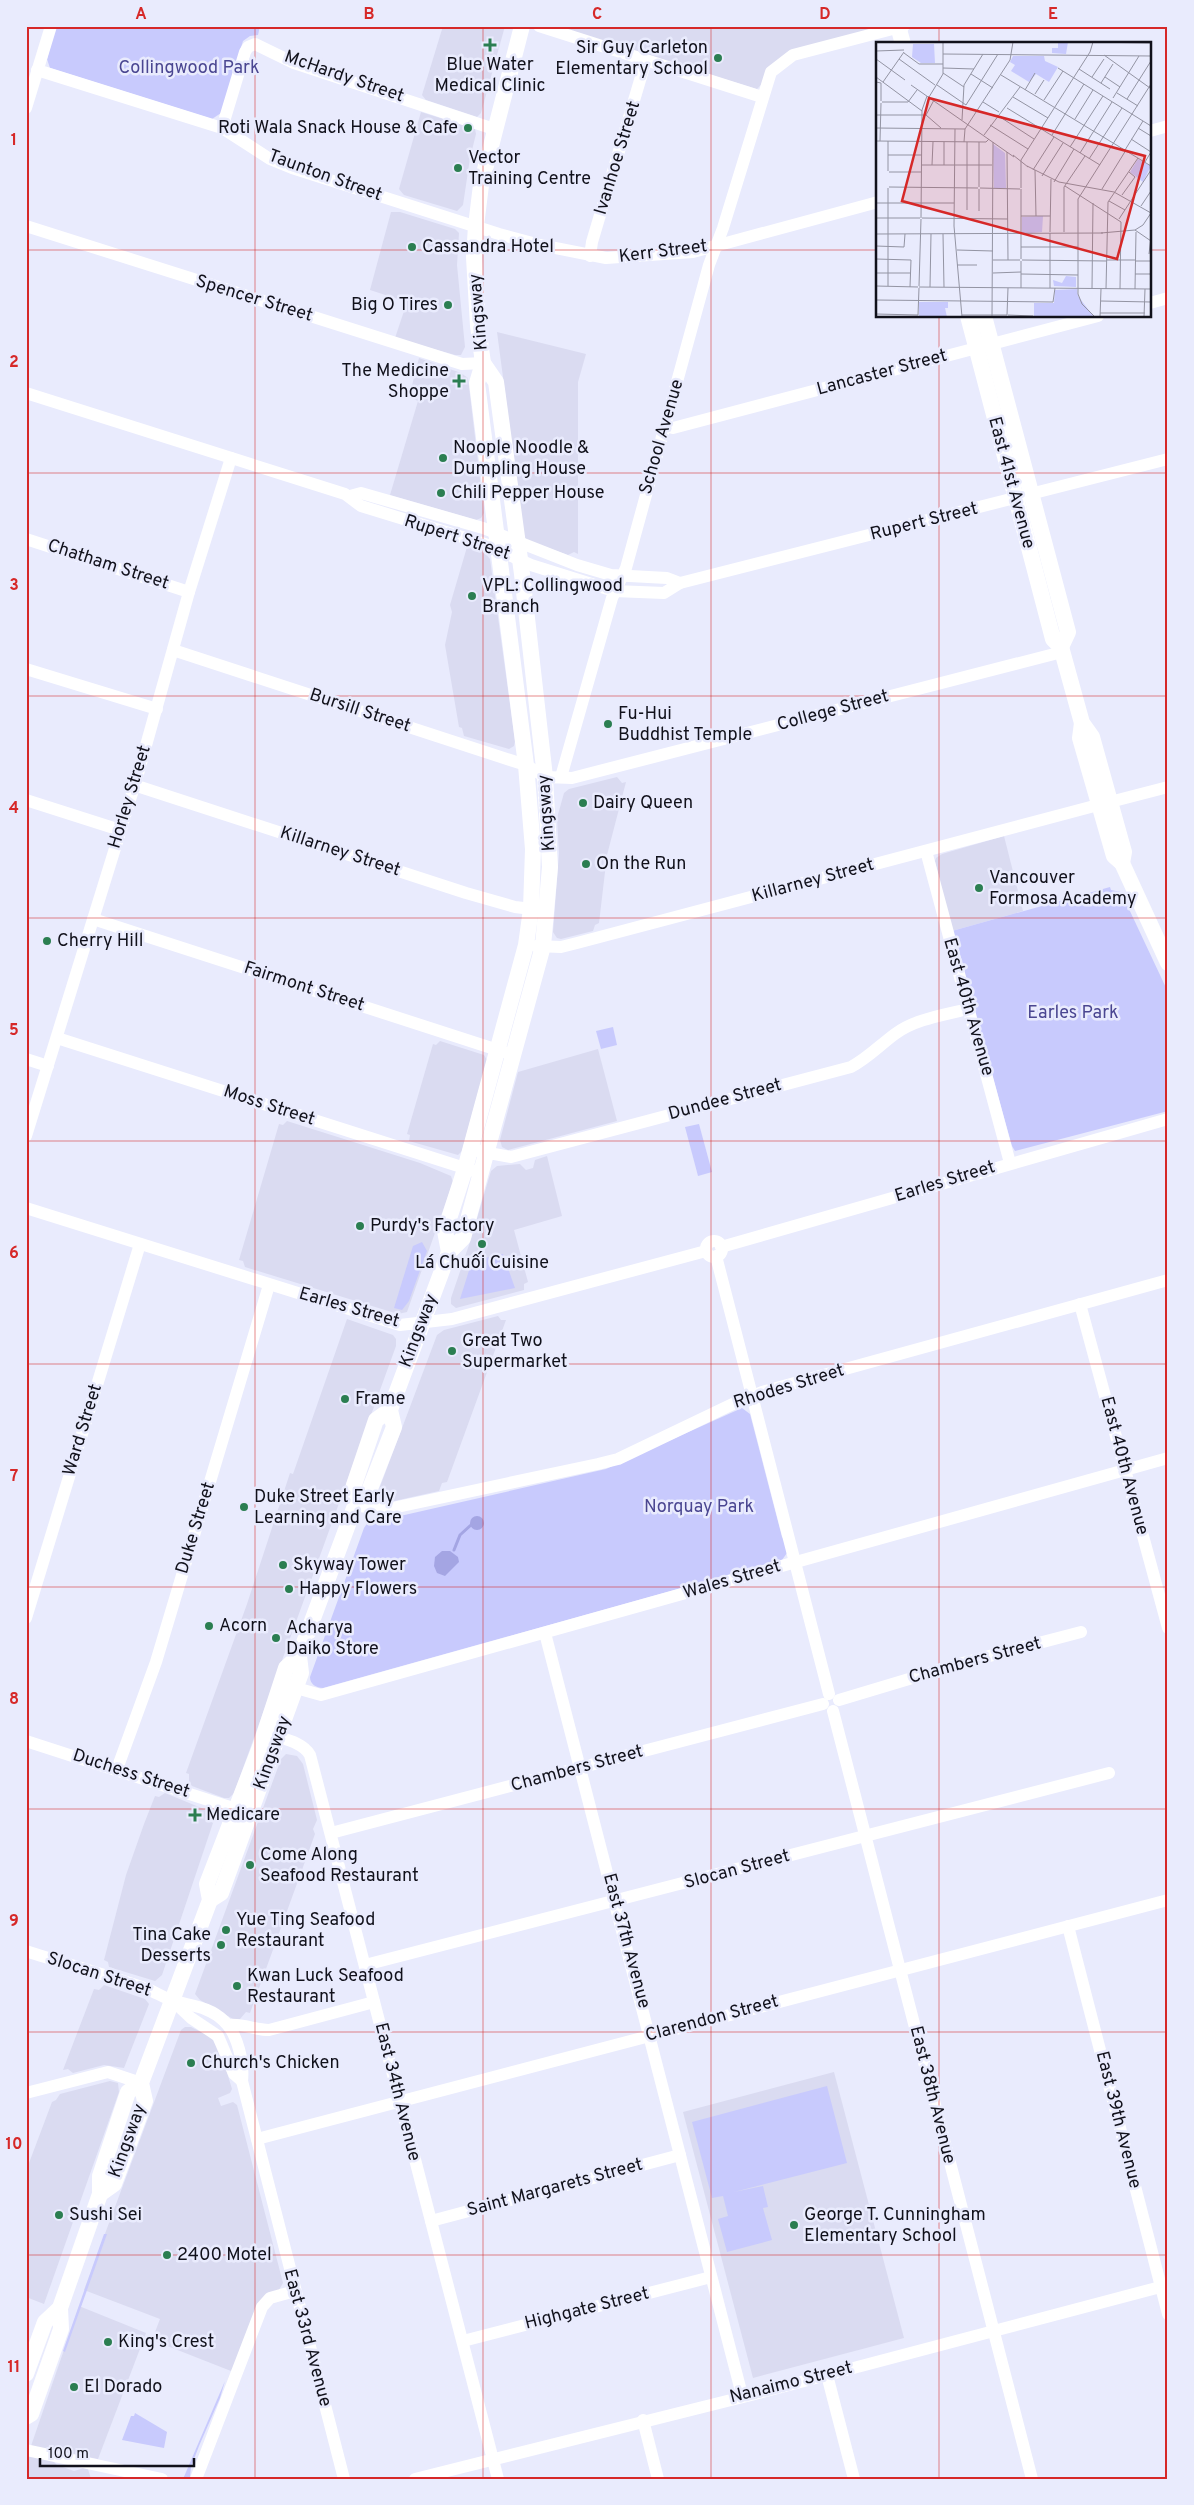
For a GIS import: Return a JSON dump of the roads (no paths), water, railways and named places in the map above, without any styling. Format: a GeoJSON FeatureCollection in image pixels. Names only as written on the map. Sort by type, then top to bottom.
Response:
{"type":"FeatureCollection","features":[{"type":"Feature","properties":{"kind":"main road","name":"Kingsway"},"geometry":{"type":"LineString","coordinates":[[450,1252],[445,1231],[498,1050],[526,945],[531,909],[533,849],[526,765],[477,383],[483,363],[474,257],[481,185],[522,26]]}},
{"type":"Feature","properties":{"kind":"main road","name":"East 41st Avenue"},"geometry":{"type":"LineString","coordinates":[[968,318],[975,349],[1068,632],[1061,649]]}},
{"type":"Feature","properties":{"kind":"main road","name":"East 41st Avenue"},"geometry":{"type":"LineString","coordinates":[[984,318],[1023,497]]}},
{"type":"Feature","properties":{"kind":"main road","name":"Kingsway"},"geometry":{"type":"LineString","coordinates":[[210,1900],[221,1893],[272,1735],[286,1668],[299,1656],[356,1504],[369,1491],[394,1428],[390,1410],[450,1252],[463,1238],[544,946],[548,911],[553,777],[520,559],[496,382],[483,363]]}},
{"type":"Feature","properties":{"kind":"main road"},"geometry":{"type":"LineString","coordinates":[[1061,649],[1082,723],[1080,738],[1104,804],[1114,856],[1122,863],[1168,963]]}},
{"type":"Feature","properties":{"kind":"main road","name":"Kingsway"},"geometry":{"type":"LineString","coordinates":[[26,2417],[31,2414],[61,2329],[60,2308],[100,2194],[114,2184],[145,2101],[142,2083],[210,1900],[207,1884],[236,1809],[296,1688],[302,1673],[299,1656]]}},
{"type":"Feature","properties":{"kind":"main road","name":"Kingsway"},"geometry":{"type":"LineString","coordinates":[[26,2374],[45,2322],[60,2308]]}},
{"type":"Feature","properties":{"kind":"street"},"geometry":{"type":"LineString","coordinates":[[26,108],[50,26]]}},
{"type":"Feature","properties":{"kind":"street"},"geometry":{"type":"LineString","coordinates":[[539,26],[762,97]]}},
{"type":"Feature","properties":{"kind":"street","name":"School Avenue"},"geometry":{"type":"LineString","coordinates":[[553,777],[614,591],[622,576],[716,246],[771,72],[793,55],[901,31]]}},
{"type":"Feature","properties":{"kind":"street","name":"McHardy Street"},"geometry":{"type":"LineString","coordinates":[[222,128],[245,52],[248,47],[255,44],[263,46],[294,63],[494,129]]}},
{"type":"Feature","properties":{"kind":"street","name":"Ivanhoe Street"},"geometry":{"type":"LineString","coordinates":[[590,256],[646,60]]}},
{"type":"Feature","properties":{"kind":"street","name":"Taunton Street"},"geometry":{"type":"LineString","coordinates":[[37,70],[222,128],[270,159],[292,168],[476,226]]}},
{"type":"Feature","properties":{"kind":"street"},"geometry":{"type":"LineString","coordinates":[[1152,130],[1168,126]]}},
{"type":"Feature","properties":{"kind":"street","name":"Kerr Street"},"geometry":{"type":"LineString","coordinates":[[476,226],[540,246],[590,256],[606,258],[660,256],[693,252],[876,203]]}},
{"type":"Feature","properties":{"kind":"street","name":"Spencer Street"},"geometry":{"type":"LineString","coordinates":[[26,226],[462,364],[483,363]]}},
{"type":"Feature","properties":{"kind":"street"},"geometry":{"type":"LineString","coordinates":[[1152,302],[1168,298]]}},
{"type":"Feature","properties":{"kind":"street","name":"Lancaster Street"},"geometry":{"type":"LineString","coordinates":[[666,426],[673,428],[1090,318]]}},
{"type":"Feature","properties":{"kind":"street","name":"Rupert Street"},"geometry":{"type":"LineString","coordinates":[[26,393],[350,496],[361,506],[498,550],[571,579],[614,591],[664,593],[680,583],[1168,459]]}},
{"type":"Feature","properties":{"kind":"street","name":"Horley Street"},"geometry":{"type":"LineString","coordinates":[[26,1136],[157,709],[189,592],[231,458]]}},
{"type":"Feature","properties":{"kind":"street","name":"Rupert Street"},"geometry":{"type":"LineString","coordinates":[[350,496],[361,493],[496,533],[577,565],[622,576],[667,578],[680,583]]}},
{"type":"Feature","properties":{"kind":"street","name":"Chatham Street"},"geometry":{"type":"LineString","coordinates":[[26,539],[189,592]]}},
{"type":"Feature","properties":{"kind":"street","name":"College Street"},"geometry":{"type":"LineString","coordinates":[[553,777],[577,778],[1061,649]]}},
{"type":"Feature","properties":{"kind":"street","name":"Bursill Street"},"geometry":{"type":"LineString","coordinates":[[173,650],[526,765],[553,777]]}},
{"type":"Feature","properties":{"kind":"street"},"geometry":{"type":"LineString","coordinates":[[26,668],[157,709]]}},
{"type":"Feature","properties":{"kind":"street","name":"Killarney Street"},"geometry":{"type":"LineString","coordinates":[[134,785],[466,893],[515,907],[548,911]]}},
{"type":"Feature","properties":{"kind":"street","name":"Killarney Street"},"geometry":{"type":"LineString","coordinates":[[526,945],[560,947],[577,943],[1168,787]]}},
{"type":"Feature","properties":{"kind":"street"},"geometry":{"type":"LineString","coordinates":[[26,800],[120,830]]}},
{"type":"Feature","properties":{"kind":"street","name":"East 40th Avenue"},"geometry":{"type":"LineString","coordinates":[[926,851],[1010,1162]]}},
{"type":"Feature","properties":{"kind":"street","name":"Fairmont Street"},"geometry":{"type":"LineString","coordinates":[[93,919],[514,1055]]}},
{"type":"Feature","properties":{"kind":"street","name":"Dundee Street"},"geometry":{"type":"LineString","coordinates":[[470,1149],[511,1157],[526,1154],[851,1067],[867,1057],[895,1033],[911,1025],[968,1009]]}},
{"type":"Feature","properties":{"kind":"street","name":"Moss Street"},"geometry":{"type":"LineString","coordinates":[[57,1038],[482,1173]]}},
{"type":"Feature","properties":{"kind":"street"},"geometry":{"type":"LineString","coordinates":[[26,1060],[48,1066]]}},
{"type":"Feature","properties":{"kind":"street","name":"Earles Street"},"geometry":{"type":"LineString","coordinates":[[26,1208],[400,1325],[452,1319],[714,1252],[1010,1162],[1168,1118]]}},
{"type":"Feature","properties":{"kind":"street","name":"Ward Street"},"geometry":{"type":"LineString","coordinates":[[26,1618],[140,1244]]}},
{"type":"Feature","properties":{"kind":"street","name":"East 38th Avenue"},"geometry":{"type":"LineString","coordinates":[[714,1252],[1032,2479]]}},
{"type":"Feature","properties":{"kind":"street","name":"Rhodes Street"},"geometry":{"type":"LineString","coordinates":[[356,1504],[383,1510],[618,1459],[752,1396],[1168,1280]]}},
{"type":"Feature","properties":{"kind":"street","name":"Duke Street"},"geometry":{"type":"LineString","coordinates":[[117,1769],[156,1662],[269,1285]]}},
{"type":"Feature","properties":{"kind":"street","name":"East 40th Avenue"},"geometry":{"type":"LineString","coordinates":[[1080,1304],[1168,1628]]}},
{"type":"Feature","properties":{"kind":"street","name":"Wales Street"},"geometry":{"type":"LineString","coordinates":[[296,1688],[321,1695],[1168,1458]]}},
{"type":"Feature","properties":{"kind":"street","name":"East 37th Avenue"},"geometry":{"type":"LineString","coordinates":[[545,1632],[742,2395]]}},
{"type":"Feature","properties":{"kind":"street","name":"Chambers Street"},"geometry":{"type":"LineString","coordinates":[[331,1833],[831,1703],[959,1664],[1081,1632]]}},
{"type":"Feature","properties":{"kind":"street","name":"East 34th Avenue"},"geometry":{"type":"LineString","coordinates":[[272,1735],[297,1744],[308,1752],[331,1833],[498,2479]]}},
{"type":"Feature","properties":{"kind":"street","name":"Duchess Street"},"geometry":{"type":"LineString","coordinates":[[26,1742],[117,1769],[236,1809]]}},
{"type":"Feature","properties":{"kind":"street","name":"Slocan Street"},"geometry":{"type":"LineString","coordinates":[[365,1965],[1109,1773]]}},
{"type":"Feature","properties":{"kind":"street","name":"Clarendon Street"},"geometry":{"type":"LineString","coordinates":[[257,2138],[1168,1900]]}},
{"type":"Feature","properties":{"kind":"street","name":"East 39th Avenue"},"geometry":{"type":"LineString","coordinates":[[1068,1926],[1164,2286],[1168,2314]]}},
{"type":"Feature","properties":{"kind":"street","name":"Slocan Street"},"geometry":{"type":"LineString","coordinates":[[26,1951],[148,1990],[172,2000],[196,2004],[212,2012],[228,2025]]}},
{"type":"Feature","properties":{"kind":"street","name":"Slocan Street"},"geometry":{"type":"LineString","coordinates":[[172,2000],[191,2018],[218,2036]]}},
{"type":"Feature","properties":{"kind":"street"},"geometry":{"type":"LineString","coordinates":[[228,2025],[243,2024],[256,2029],[268,2030],[374,2002]]}},
{"type":"Feature","properties":{"kind":"street","name":"East 33rd Avenue"},"geometry":{"type":"LineString","coordinates":[[228,2025],[235,2039],[243,2069],[242,2082],[344,2479]]}},
{"type":"Feature","properties":{"kind":"street","name":"East 33rd Avenue"},"geometry":{"type":"LineString","coordinates":[[218,2036],[234,2074],[242,2082]]}},
{"type":"Feature","properties":{"kind":"street"},"geometry":{"type":"LineString","coordinates":[[26,2093],[108,2072],[142,2083]]}},
{"type":"Feature","properties":{"kind":"street","name":"Saint Margarets Street"},"geometry":{"type":"LineString","coordinates":[[431,2221],[680,2156]]}},
{"type":"Feature","properties":{"kind":"street","name":"Highgate Street"},"geometry":{"type":"LineString","coordinates":[[463,2341],[711,2277]]}},
{"type":"Feature","properties":{"kind":"street","name":"Nanaimo Street"},"geometry":{"type":"LineString","coordinates":[[414,2479],[826,2375],[1164,2286]]}},
{"type":"Feature","properties":{"kind":"street"},"geometry":{"type":"LineString","coordinates":[[196,2479],[262,2307],[270,2298],[295,2290]]}},
{"type":"Feature","properties":{"kind":"street"},"geometry":{"type":"LineString","coordinates":[[826,2375],[854,2479]]}},
{"type":"Feature","properties":{"kind":"street"},"geometry":{"type":"LineString","coordinates":[[643,2420],[658,2479]]}},
{"type":"Feature","properties":{"kind":"street"},"geometry":{"type":"LineString","coordinates":[[26,2450],[162,2479]]}},
{"type":"Feature","properties":{"kind":"waterway"},"geometry":{"type":"LineString","coordinates":[[454,1550],[460,1535],[471,1525]]}},
{"type":"Feature","properties":{"kind":"place","name":"Blue Water Medical Clinic"},"geometry":{"type":"Point","coordinates":[490,45]}},
{"type":"Feature","properties":{"kind":"place","name":"Sir Guy Carleton Elementary School"},"geometry":{"type":"Point","coordinates":[718,58]}},
{"type":"Feature","properties":{"kind":"place","name":"Roti Wala Snack House & Cafe"},"geometry":{"type":"Point","coordinates":[468,128]}},
{"type":"Feature","properties":{"kind":"place","name":"Vector Training Centre"},"geometry":{"type":"Point","coordinates":[458,168]}},
{"type":"Feature","properties":{"kind":"place","name":"Cassandra Hotel"},"geometry":{"type":"Point","coordinates":[412,247]}},
{"type":"Feature","properties":{"kind":"place","name":"Big O Tires"},"geometry":{"type":"Point","coordinates":[448,305]}},
{"type":"Feature","properties":{"kind":"place","name":"The Medicine Shoppe"},"geometry":{"type":"Point","coordinates":[459,381]}},
{"type":"Feature","properties":{"kind":"place","name":"Noople Noodle & Dumpling House"},"geometry":{"type":"Point","coordinates":[443,458]}},
{"type":"Feature","properties":{"kind":"place","name":"Chili Pepper House"},"geometry":{"type":"Point","coordinates":[441,493]}},
{"type":"Feature","properties":{"kind":"place","name":"VPL: Collingwood Branch"},"geometry":{"type":"Point","coordinates":[472,596]}},
{"type":"Feature","properties":{"kind":"place","name":"Fu-Hui Buddhist Temple"},"geometry":{"type":"Point","coordinates":[608,724]}},
{"type":"Feature","properties":{"kind":"place","name":"Dairy Queen"},"geometry":{"type":"Point","coordinates":[583,803]}},
{"type":"Feature","properties":{"kind":"place","name":"On the Run"},"geometry":{"type":"Point","coordinates":[586,864]}},
{"type":"Feature","properties":{"kind":"place","name":"Vancouver Formosa Academy"},"geometry":{"type":"Point","coordinates":[979,888]}},
{"type":"Feature","properties":{"kind":"place","name":"Cherry Hill"},"geometry":{"type":"Point","coordinates":[47,941]}},
{"type":"Feature","properties":{"kind":"place","name":"Purdy's Factory"},"geometry":{"type":"Point","coordinates":[360,1226]}},
{"type":"Feature","properties":{"kind":"place","name":"Lá Chuối Cuisine"},"geometry":{"type":"Point","coordinates":[482,1244]}},
{"type":"Feature","properties":{"kind":"place","name":"Great Two Supermarket"},"geometry":{"type":"Point","coordinates":[452,1351]}},
{"type":"Feature","properties":{"kind":"place","name":"Frame"},"geometry":{"type":"Point","coordinates":[345,1399]}},
{"type":"Feature","properties":{"kind":"place","name":"Duke Street Early Learning and Care"},"geometry":{"type":"Point","coordinates":[244,1507]}},
{"type":"Feature","properties":{"kind":"place","name":"Skyway Tower"},"geometry":{"type":"Point","coordinates":[283,1565]}},
{"type":"Feature","properties":{"kind":"place","name":"Happy Flowers"},"geometry":{"type":"Point","coordinates":[289,1589]}},
{"type":"Feature","properties":{"kind":"place","name":"Acorn"},"geometry":{"type":"Point","coordinates":[209,1626]}},
{"type":"Feature","properties":{"kind":"place","name":"Acharya Daiko Store"},"geometry":{"type":"Point","coordinates":[276,1638]}},
{"type":"Feature","properties":{"kind":"place","name":"Medicare"},"geometry":{"type":"Point","coordinates":[195,1815]}},
{"type":"Feature","properties":{"kind":"place","name":"Come Along Seafood Restaurant"},"geometry":{"type":"Point","coordinates":[250,1865]}},
{"type":"Feature","properties":{"kind":"place","name":"Yue Ting Seafood Restaurant"},"geometry":{"type":"Point","coordinates":[226,1930]}},
{"type":"Feature","properties":{"kind":"place","name":"Tina Cake Desserts"},"geometry":{"type":"Point","coordinates":[221,1945]}},
{"type":"Feature","properties":{"kind":"place","name":"Kwan Luck Seafood Restaurant"},"geometry":{"type":"Point","coordinates":[237,1986]}},
{"type":"Feature","properties":{"kind":"place","name":"Church's Chicken"},"geometry":{"type":"Point","coordinates":[191,2063]}},
{"type":"Feature","properties":{"kind":"place","name":"Sushi Sei"},"geometry":{"type":"Point","coordinates":[59,2215]}},
{"type":"Feature","properties":{"kind":"place","name":"George T. Cunningham Elementary School"},"geometry":{"type":"Point","coordinates":[794,2225]}},
{"type":"Feature","properties":{"kind":"place","name":"2400 Motel"},"geometry":{"type":"Point","coordinates":[167,2255]}},
{"type":"Feature","properties":{"kind":"place","name":"King's Crest"},"geometry":{"type":"Point","coordinates":[108,2342]}},
{"type":"Feature","properties":{"kind":"place","name":"El Dorado"},"geometry":{"type":"Point","coordinates":[74,2387]}},
{"type":"Feature","properties":{"kind":"park label","name":"Collingwood Park"},"geometry":{"type":"Point","coordinates":[189,68]}},
{"type":"Feature","properties":{"kind":"park label","name":"Earles Park"},"geometry":{"type":"Point","coordinates":[1073,1013]}},
{"type":"Feature","properties":{"kind":"park label","name":"Norquay Park"},"geometry":{"type":"Point","coordinates":[699,1507]}}]}
